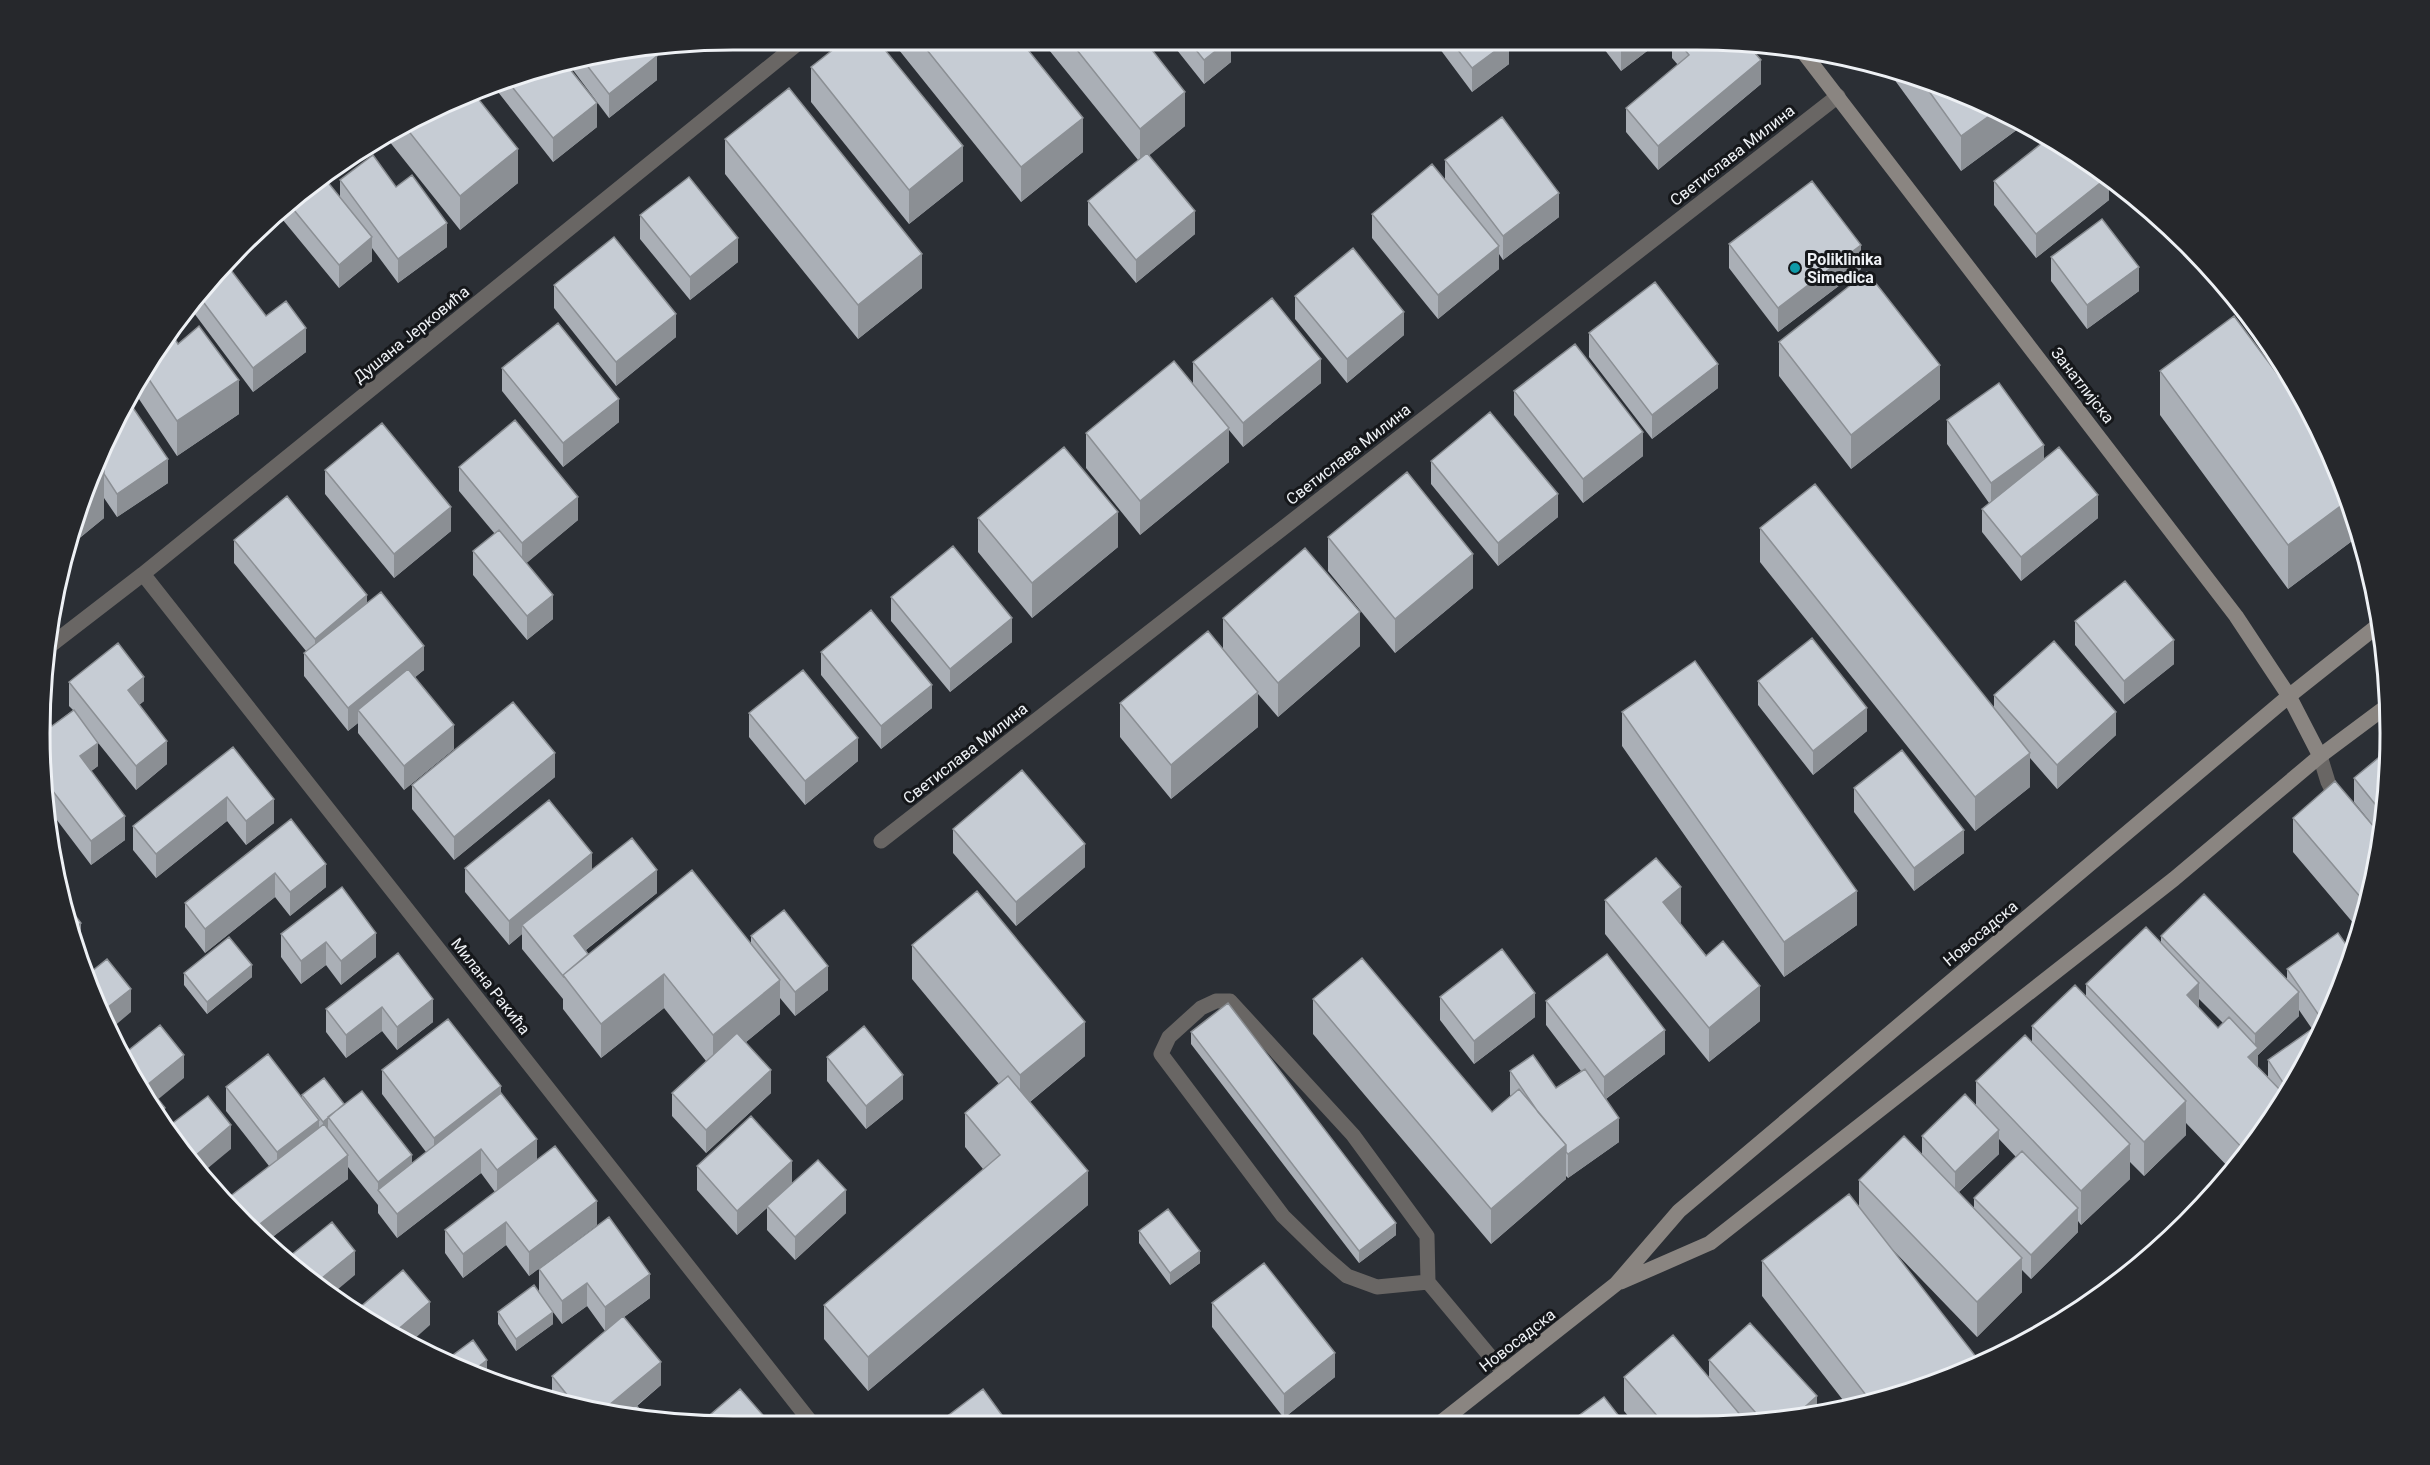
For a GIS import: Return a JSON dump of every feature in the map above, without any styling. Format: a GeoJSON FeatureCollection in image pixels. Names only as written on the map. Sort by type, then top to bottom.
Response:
{"type":"FeatureCollection","features":[{"type":"Feature","properties":{"kind":"main road","name":"Занатлијска"},"geometry":{"type":"LineString","coordinates":[[1809,59],[2236,616],[2289,696],[2320,756]]}},
{"type":"Feature","properties":{"kind":"main road","name":"Новосадска"},"geometry":{"type":"LineString","coordinates":[[1449,1416],[1616,1284],[1679,1211],[2289,696],[2373,630]]}},
{"type":"Feature","properties":{"kind":"main road","name":"Новосадска"},"geometry":{"type":"LineString","coordinates":[[1616,1284],[1710,1243],[2174,879],[2320,756],[2380,712]]}},
{"type":"Feature","properties":{"kind":"street","name":"Душана Јерковића"},"geometry":{"type":"LineString","coordinates":[[55,642],[143,574],[790,50]]}},
{"type":"Feature","properties":{"kind":"street","name":"Светислава Милина"},"geometry":{"type":"LineString","coordinates":[[882,841],[1838,96]]}},
{"type":"Feature","properties":{"kind":"street","name":"Милана Ракића"},"geometry":{"type":"LineString","coordinates":[[143,574],[806,1416]]}},
{"type":"Feature","properties":{"kind":"street"},"geometry":{"type":"LineString","coordinates":[[2320,756],[2328,782],[2348,817]]}},
{"type":"Feature","properties":{"kind":"street"},"geometry":{"type":"LineString","coordinates":[[1428,1282],[1377,1287],[1347,1276],[1325,1257],[1283,1216],[1161,1054],[1169,1037],[1201,1008],[1216,1001],[1230,1001],[1353,1135],[1427,1236],[1428,1282],[1504,1373]]}},
{"type":"Feature","properties":{"kind":"building"},"geometry":{"type":"Polygon","coordinates":[[[833,50],[885,50],[963,146],[909,190],[811,67],[833,50]]]}},
{"type":"Feature","properties":{"kind":"building"},"geometry":{"type":"Polygon","coordinates":[[[927,50],[1028,50],[1083,118],[1021,167],[927,50]]]}},
{"type":"Feature","properties":{"kind":"building"},"geometry":{"type":"Polygon","coordinates":[[[1077,50],[1152,50],[1185,92],[1140,129],[1077,50]]]}},
{"type":"Feature","properties":{"kind":"building"},"geometry":{"type":"Polygon","coordinates":[[[1196,50],[1217,50],[1204,60],[1196,50]]]}},
{"type":"Feature","properties":{"kind":"building"},"geometry":{"type":"Polygon","coordinates":[[[1458,50],[1496,50],[1472,68],[1458,50]]]}},
{"type":"Feature","properties":{"kind":"building"},"geometry":{"type":"Polygon","coordinates":[[[1685,50],[1742,51],[1754,52],[1761,60],[1658,146],[1626,108],[1689,55],[1685,50]]]}},
{"type":"Feature","properties":{"kind":"building"},"geometry":{"type":"Polygon","coordinates":[[[655,54],[657,56],[609,94],[587,66],[655,54]]]}},
{"type":"Feature","properties":{"kind":"building"},"geometry":{"type":"Polygon","coordinates":[[[570,70],[597,103],[553,138],[512,86],[570,70]]]}},
{"type":"Feature","properties":{"kind":"building"},"geometry":{"type":"Polygon","coordinates":[[[789,88],[922,254],[858,305],[725,139],[789,88]]]}},
{"type":"Feature","properties":{"kind":"building"},"geometry":{"type":"Polygon","coordinates":[[[1928,90],[1990,115],[1961,136],[1928,90]]]}},
{"type":"Feature","properties":{"kind":"building"},"geometry":{"type":"Polygon","coordinates":[[[478,99],[518,149],[460,196],[409,131],[478,99]]]}},
{"type":"Feature","properties":{"kind":"building"},"geometry":{"type":"Polygon","coordinates":[[[1502,117],[1559,193],[1503,236],[1445,160],[1502,117]]]}},
{"type":"Feature","properties":{"kind":"building"},"geometry":{"type":"Polygon","coordinates":[[[2042,143],[2101,182],[2036,234],[1994,181],[2042,143]]]}},
{"type":"Feature","properties":{"kind":"building"},"geometry":{"type":"Polygon","coordinates":[[[1147,153],[1195,211],[1136,260],[1088,201],[1147,153]]]}},
{"type":"Feature","properties":{"kind":"building"},"geometry":{"type":"Polygon","coordinates":[[[373,155],[396,187],[412,175],[447,223],[398,259],[340,180],[373,155]]]}},
{"type":"Feature","properties":{"kind":"building"},"geometry":{"type":"Polygon","coordinates":[[[1432,164],[1499,246],[1438,295],[1372,214],[1432,164]]]}},
{"type":"Feature","properties":{"kind":"building"},"geometry":{"type":"Polygon","coordinates":[[[689,177],[738,238],[690,277],[640,215],[689,177]]]}},
{"type":"Feature","properties":{"kind":"building","name":"Poliklinika Simedica"},"geometry":{"type":"Polygon","coordinates":[[[1812,181],[1861,245],[1778,308],[1729,244],[1812,181]]]}},
{"type":"Feature","properties":{"kind":"building"},"geometry":{"type":"Polygon","coordinates":[[[328,183],[372,237],[339,265],[294,210],[328,183]]]}},
{"type":"Feature","properties":{"kind":"building"},"geometry":{"type":"Polygon","coordinates":[[[2102,219],[2139,267],[2087,305],[2051,257],[2102,219]]]}},
{"type":"Feature","properties":{"kind":"building"},"geometry":{"type":"Polygon","coordinates":[[[614,237],[676,314],[616,362],[554,285],[614,237]]]}},
{"type":"Feature","properties":{"kind":"building"},"geometry":{"type":"Polygon","coordinates":[[[1353,248],[1404,312],[1347,359],[1295,296],[1353,248]]]}},
{"type":"Feature","properties":{"kind":"building"},"geometry":{"type":"Polygon","coordinates":[[[231,270],[266,316],[286,301],[306,328],[253,368],[203,302],[231,270]]]}},
{"type":"Feature","properties":{"kind":"building"},"geometry":{"type":"Polygon","coordinates":[[[1867,272],[1940,365],[1851,435],[1779,342],[1867,272]]]}},
{"type":"Feature","properties":{"kind":"building"},"geometry":{"type":"Polygon","coordinates":[[[1655,282],[1718,364],[1652,415],[1589,333],[1655,282]]]}},
{"type":"Feature","properties":{"kind":"building"},"geometry":{"type":"Polygon","coordinates":[[[1272,298],[1321,359],[1243,423],[1193,362],[1272,298]]]}},
{"type":"Feature","properties":{"kind":"building"},"geometry":{"type":"Polygon","coordinates":[[[2234,316],[2289,391],[2329,471],[2341,505],[2288,545],[2160,371],[2234,316]]]}},
{"type":"Feature","properties":{"kind":"building"},"geometry":{"type":"Polygon","coordinates":[[[558,323],[619,399],[563,443],[502,368],[558,323]]]}},
{"type":"Feature","properties":{"kind":"building"},"geometry":{"type":"Polygon","coordinates":[[[199,326],[239,380],[177,421],[149,379],[175,339],[178,344],[199,326]]]}},
{"type":"Feature","properties":{"kind":"building"},"geometry":{"type":"Polygon","coordinates":[[[1575,344],[1643,432],[1583,479],[1514,391],[1575,344]]]}},
{"type":"Feature","properties":{"kind":"building"},"geometry":{"type":"Polygon","coordinates":[[[1174,361],[1229,428],[1140,501],[1086,433],[1174,361]]]}},
{"type":"Feature","properties":{"kind":"building"},"geometry":{"type":"Polygon","coordinates":[[[1999,383],[2044,445],[1991,483],[1947,420],[1999,383]]]}},
{"type":"Feature","properties":{"kind":"building"},"geometry":{"type":"Polygon","coordinates":[[[132,407],[168,459],[117,494],[104,474],[104,465],[132,407]]]}},
{"type":"Feature","properties":{"kind":"building"},"geometry":{"type":"Polygon","coordinates":[[[1490,412],[1558,494],[1498,543],[1431,461],[1490,412]]]}},
{"type":"Feature","properties":{"kind":"building"},"geometry":{"type":"Polygon","coordinates":[[[515,420],[578,497],[522,543],[459,467],[515,420]]]}},
{"type":"Feature","properties":{"kind":"building"},"geometry":{"type":"Polygon","coordinates":[[[382,423],[451,507],[394,554],[325,470],[382,423]]]}},
{"type":"Feature","properties":{"kind":"building"},"geometry":{"type":"Polygon","coordinates":[[[1064,447],[1118,512],[1032,583],[978,518],[1064,447]]]}},
{"type":"Feature","properties":{"kind":"building"},"geometry":{"type":"Polygon","coordinates":[[[2059,447],[2098,495],[2021,557],[1982,509],[2059,447]]]}},
{"type":"Feature","properties":{"kind":"building"},"geometry":{"type":"Polygon","coordinates":[[[1407,472],[1473,554],[1395,619],[1328,537],[1407,472]]]}},
{"type":"Feature","properties":{"kind":"building"},"geometry":{"type":"Polygon","coordinates":[[[1815,484],[2030,753],[1975,797],[1760,528],[1815,484]]]}},
{"type":"Feature","properties":{"kind":"building"},"geometry":{"type":"Polygon","coordinates":[[[287,496],[367,595],[315,639],[234,540],[287,496]]]}},
{"type":"Feature","properties":{"kind":"building"},"geometry":{"type":"Polygon","coordinates":[[[499,530],[553,595],[527,616],[473,551],[499,530]]]}},
{"type":"Feature","properties":{"kind":"building"},"geometry":{"type":"Polygon","coordinates":[[[953,546],[1012,618],[950,669],[891,597],[953,546]]]}},
{"type":"Feature","properties":{"kind":"building"},"geometry":{"type":"Polygon","coordinates":[[[1305,548],[1360,612],[1278,683],[1223,618],[1305,548]]]}},
{"type":"Feature","properties":{"kind":"building"},"geometry":{"type":"Polygon","coordinates":[[[2125,581],[2174,640],[2124,681],[2075,621],[2125,581]]]}},
{"type":"Feature","properties":{"kind":"building"},"geometry":{"type":"Polygon","coordinates":[[[381,592],[424,646],[348,708],[304,653],[381,592]]]}},
{"type":"Feature","properties":{"kind":"building"},"geometry":{"type":"Polygon","coordinates":[[[871,610],[932,685],[881,726],[821,652],[871,610]]]}},
{"type":"Feature","properties":{"kind":"building"},"geometry":{"type":"Polygon","coordinates":[[[1208,631],[1258,692],[1171,765],[1120,703],[1208,631]]]}},
{"type":"Feature","properties":{"kind":"building"},"geometry":{"type":"Polygon","coordinates":[[[1812,638],[1867,708],[1813,751],[1758,681],[1812,638]]]}},
{"type":"Feature","properties":{"kind":"building"},"geometry":{"type":"Polygon","coordinates":[[[2054,641],[2116,712],[2057,765],[1994,695],[2054,641]]]}},
{"type":"Feature","properties":{"kind":"building"},"geometry":{"type":"Polygon","coordinates":[[[118,643],[144,677],[128,690],[167,741],[136,766],[69,682],[118,643]]]}},
{"type":"Feature","properties":{"kind":"building"},"geometry":{"type":"Polygon","coordinates":[[[1695,661],[1857,891],[1784,942],[1622,712],[1695,661]]]}},
{"type":"Feature","properties":{"kind":"building"},"geometry":{"type":"Polygon","coordinates":[[[408,669],[454,725],[404,766],[358,710],[408,669]]]}},
{"type":"Feature","properties":{"kind":"building"},"geometry":{"type":"Polygon","coordinates":[[[803,670],[858,738],[805,781],[749,713],[803,670]]]}},
{"type":"Feature","properties":{"kind":"building"},"geometry":{"type":"Polygon","coordinates":[[[513,702],[555,753],[454,837],[412,785],[513,702]]]}},
{"type":"Feature","properties":{"kind":"building"},"geometry":{"type":"Polygon","coordinates":[[[74,710],[98,743],[80,756],[125,816],[91,841],[52,790],[50,724],[52,726],[74,710]]]}},
{"type":"Feature","properties":{"kind":"building"},"geometry":{"type":"Polygon","coordinates":[[[233,747],[274,799],[246,821],[227,797],[156,854],[133,826],[233,747]]]}},
{"type":"Feature","properties":{"kind":"building"},"geometry":{"type":"Polygon","coordinates":[[[1902,750],[1964,830],[1914,868],[1854,788],[1902,750]]]}},
{"type":"Feature","properties":{"kind":"building"},"geometry":{"type":"Polygon","coordinates":[[[2379,757],[2376,806],[2354,778],[2379,757]]]}},
{"type":"Feature","properties":{"kind":"building"},"geometry":{"type":"Polygon","coordinates":[[[1022,770],[1085,844],[1016,902],[953,829],[1022,770]]]}},
{"type":"Feature","properties":{"kind":"building"},"geometry":{"type":"Polygon","coordinates":[[[2335,781],[2374,827],[2360,897],[2293,818],[2335,781]]]}},
{"type":"Feature","properties":{"kind":"building"},"geometry":{"type":"Polygon","coordinates":[[[549,800],[592,853],[509,921],[465,868],[549,800]]]}},
{"type":"Feature","properties":{"kind":"building"},"geometry":{"type":"Polygon","coordinates":[[[291,819],[326,864],[290,892],[275,873],[205,929],[185,903],[291,819]]]}},
{"type":"Feature","properties":{"kind":"building"},"geometry":{"type":"Polygon","coordinates":[[[632,838],[657,870],[574,936],[588,954],[563,976],[522,925],[632,838]]]}},
{"type":"Feature","properties":{"kind":"building"},"geometry":{"type":"Polygon","coordinates":[[[1656,858],[1681,887],[1663,902],[1706,956],[1723,941],[1760,986],[1709,1028],[1605,900],[1656,858]]]}},
{"type":"Feature","properties":{"kind":"building"},"geometry":{"type":"Polygon","coordinates":[[[692,870],[780,980],[713,1035],[664,974],[601,1024],[563,975],[692,870]]]}},
{"type":"Feature","properties":{"kind":"building"},"geometry":{"type":"Polygon","coordinates":[[[342,887],[376,933],[341,961],[326,942],[301,961],[281,934],[342,887]]]}},
{"type":"Feature","properties":{"kind":"building"},"geometry":{"type":"Polygon","coordinates":[[[977,891],[1085,1022],[1020,1075],[912,945],[977,891]]]}},
{"type":"Feature","properties":{"kind":"building"},"geometry":{"type":"Polygon","coordinates":[[[2204,894],[2299,992],[2255,1034],[2161,936],[2204,894]]]}},
{"type":"Feature","properties":{"kind":"building"},"geometry":{"type":"Polygon","coordinates":[[[784,910],[828,966],[795,992],[751,936],[784,910]]]}},
{"type":"Feature","properties":{"kind":"building"},"geometry":{"type":"Polygon","coordinates":[[[2146,927],[2199,983],[2187,995],[2218,1028],[2229,1017],[2258,1048],[2248,1057],[2279,1089],[2240,1146],[2086,984],[2146,927]]]}},
{"type":"Feature","properties":{"kind":"building"},"geometry":{"type":"Polygon","coordinates":[[[2338,933],[2346,945],[2319,1015],[2287,969],[2338,933]]]}},
{"type":"Feature","properties":{"kind":"building"},"geometry":{"type":"Polygon","coordinates":[[[229,937],[252,965],[207,1002],[184,973],[229,937]]]}},
{"type":"Feature","properties":{"kind":"building"},"geometry":{"type":"Polygon","coordinates":[[[1502,949],[1535,993],[1474,1041],[1440,997],[1502,949]]]}},
{"type":"Feature","properties":{"kind":"building"},"geometry":{"type":"Polygon","coordinates":[[[398,953],[433,999],[397,1027],[382,1007],[346,1035],[326,1009],[398,953]]]}},
{"type":"Feature","properties":{"kind":"building"},"geometry":{"type":"Polygon","coordinates":[[[1607,954],[1665,1030],[1604,1077],[1546,1001],[1607,954]]]}},
{"type":"Feature","properties":{"kind":"building"},"geometry":{"type":"Polygon","coordinates":[[[1362,958],[1492,1112],[1519,1089],[1566,1145],[1491,1209],[1313,999],[1362,958]]]}},
{"type":"Feature","properties":{"kind":"building"},"geometry":{"type":"Polygon","coordinates":[[[107,959],[131,989],[107,1008],[93,971],[107,959]]]}},
{"type":"Feature","properties":{"kind":"building"},"geometry":{"type":"Polygon","coordinates":[[[2075,985],[2186,1101],[2144,1142],[2032,1026],[2075,985]]]}},
{"type":"Feature","properties":{"kind":"building"},"geometry":{"type":"Polygon","coordinates":[[[1228,1003],[1396,1223],[1359,1251],[1191,1032],[1228,1003]]]}},
{"type":"Feature","properties":{"kind":"building"},"geometry":{"type":"Polygon","coordinates":[[[448,1019],[501,1086],[434,1138],[382,1070],[448,1019]]]}},
{"type":"Feature","properties":{"kind":"building"},"geometry":{"type":"Polygon","coordinates":[[[160,1025],[184,1055],[148,1084],[128,1050],[160,1025]]]}},
{"type":"Feature","properties":{"kind":"building"},"geometry":{"type":"Polygon","coordinates":[[[864,1026],[903,1075],[866,1106],[827,1057],[864,1026]]]}},
{"type":"Feature","properties":{"kind":"building"},"geometry":{"type":"Polygon","coordinates":[[[2312,1029],[2283,1083],[2268,1060],[2312,1029]]]}},
{"type":"Feature","properties":{"kind":"building"},"geometry":{"type":"Polygon","coordinates":[[[737,1033],[771,1070],[706,1130],[672,1093],[737,1033]]]}},
{"type":"Feature","properties":{"kind":"building"},"geometry":{"type":"Polygon","coordinates":[[[2025,1035],[2130,1144],[2081,1191],[1976,1081],[2025,1035]]]}},
{"type":"Feature","properties":{"kind":"building"},"geometry":{"type":"Polygon","coordinates":[[[268,1054],[319,1120],[277,1152],[226,1087],[268,1054]]]}},
{"type":"Feature","properties":{"kind":"building"},"geometry":{"type":"Polygon","coordinates":[[[1533,1055],[1556,1088],[1585,1069],[1619,1118],[1568,1154],[1566,1145],[1538,1112],[1510,1071],[1533,1055]]]}},
{"type":"Feature","properties":{"kind":"building"},"geometry":{"type":"Polygon","coordinates":[[[1008,1076],[1088,1171],[868,1357],[824,1305],[1000,1155],[965,1113],[1008,1076]]]}},
{"type":"Feature","properties":{"kind":"building"},"geometry":{"type":"Polygon","coordinates":[[[324,1078],[344,1104],[323,1122],[302,1095],[324,1078]]]}},
{"type":"Feature","properties":{"kind":"building"},"geometry":{"type":"Polygon","coordinates":[[[152,1091],[165,1108],[163,1109],[152,1091]]]}},
{"type":"Feature","properties":{"kind":"building"},"geometry":{"type":"Polygon","coordinates":[[[362,1091],[412,1155],[378,1182],[328,1117],[362,1091]]]}},
{"type":"Feature","properties":{"kind":"building"},"geometry":{"type":"Polygon","coordinates":[[[501,1093],[537,1139],[497,1170],[481,1149],[397,1214],[378,1190],[501,1093]]]}},
{"type":"Feature","properties":{"kind":"building"},"geometry":{"type":"Polygon","coordinates":[[[1965,1094],[1999,1130],[1955,1172],[1922,1136],[1965,1094]]]}},
{"type":"Feature","properties":{"kind":"building"},"geometry":{"type":"Polygon","coordinates":[[[208,1096],[231,1125],[196,1155],[173,1123],[208,1096]]]}},
{"type":"Feature","properties":{"kind":"building"},"geometry":{"type":"Polygon","coordinates":[[[751,1116],[792,1161],[737,1211],[697,1166],[751,1116]]]}},
{"type":"Feature","properties":{"kind":"building"},"geometry":{"type":"Polygon","coordinates":[[[324,1124],[348,1155],[260,1224],[231,1196],[324,1124]]]}},
{"type":"Feature","properties":{"kind":"building"},"geometry":{"type":"Polygon","coordinates":[[[1904,1136],[2022,1258],[1977,1302],[1859,1180],[1904,1136]]]}},
{"type":"Feature","properties":{"kind":"building"},"geometry":{"type":"Polygon","coordinates":[[[555,1146],[597,1201],[529,1252],[506,1222],[463,1254],[445,1230],[555,1146]]]}},
{"type":"Feature","properties":{"kind":"building"},"geometry":{"type":"Polygon","coordinates":[[[2022,1151],[2078,1208],[2031,1255],[1974,1198],[2022,1151]]]}},
{"type":"Feature","properties":{"kind":"building"},"geometry":{"type":"Polygon","coordinates":[[[818,1160],[846,1190],[795,1237],[767,1206],[818,1160]]]}},
{"type":"Feature","properties":{"kind":"building"},"geometry":{"type":"Polygon","coordinates":[[[1849,1194],[1976,1356],[1917,1379],[1865,1394],[1762,1261],[1849,1194]]]}},
{"type":"Feature","properties":{"kind":"building"},"geometry":{"type":"Polygon","coordinates":[[[1168,1209],[1200,1251],[1170,1273],[1139,1231],[1168,1209]]]}},
{"type":"Feature","properties":{"kind":"building"},"geometry":{"type":"Polygon","coordinates":[[[609,1217],[650,1274],[605,1307],[587,1283],[562,1301],[539,1269],[609,1217]]]}},
{"type":"Feature","properties":{"kind":"building"},"geometry":{"type":"Polygon","coordinates":[[[332,1222],[355,1251],[322,1278],[292,1254],[332,1222]]]}},
{"type":"Feature","properties":{"kind":"building"},"geometry":{"type":"Polygon","coordinates":[[[1264,1263],[1335,1353],[1284,1394],[1212,1303],[1264,1263]]]}},
{"type":"Feature","properties":{"kind":"building"},"geometry":{"type":"Polygon","coordinates":[[[403,1270],[430,1302],[399,1328],[362,1306],[403,1270]]]}},
{"type":"Feature","properties":{"kind":"building"},"geometry":{"type":"Polygon","coordinates":[[[534,1285],[553,1312],[516,1339],[498,1312],[534,1285]]]}},
{"type":"Feature","properties":{"kind":"building"},"geometry":{"type":"Polygon","coordinates":[[[623,1316],[661,1362],[610,1404],[567,1395],[552,1376],[623,1316]]]}},
{"type":"Feature","properties":{"kind":"building"},"geometry":{"type":"Polygon","coordinates":[[[1750,1323],[1817,1396],[1805,1407],[1756,1413],[1709,1360],[1750,1323]]]}},
{"type":"Feature","properties":{"kind":"building"},"geometry":{"type":"Polygon","coordinates":[[[1673,1335],[1740,1414],[1657,1416],[1624,1377],[1673,1335]]]}},
{"type":"Feature","properties":{"kind":"building"},"geometry":{"type":"Polygon","coordinates":[[[473,1340],[487,1360],[478,1367],[452,1355],[473,1340]]]}},
{"type":"Feature","properties":{"kind":"building"},"geometry":{"type":"Polygon","coordinates":[[[740,1389],[764,1416],[732,1416],[710,1415],[740,1389]]]}},
{"type":"Feature","properties":{"kind":"building"},"geometry":{"type":"Polygon","coordinates":[[[983,1389],[1003,1416],[948,1416],[983,1389]]]}},
{"type":"Feature","properties":{"kind":"building"},"geometry":{"type":"Polygon","coordinates":[[[1604,1397],[1619,1416],[1578,1416],[1604,1397]]]}},
{"type":"Feature","properties":{"kind":"place","name":"Poliklinika Simedica"},"geometry":{"type":"Point","coordinates":[1795,268]}}]}
